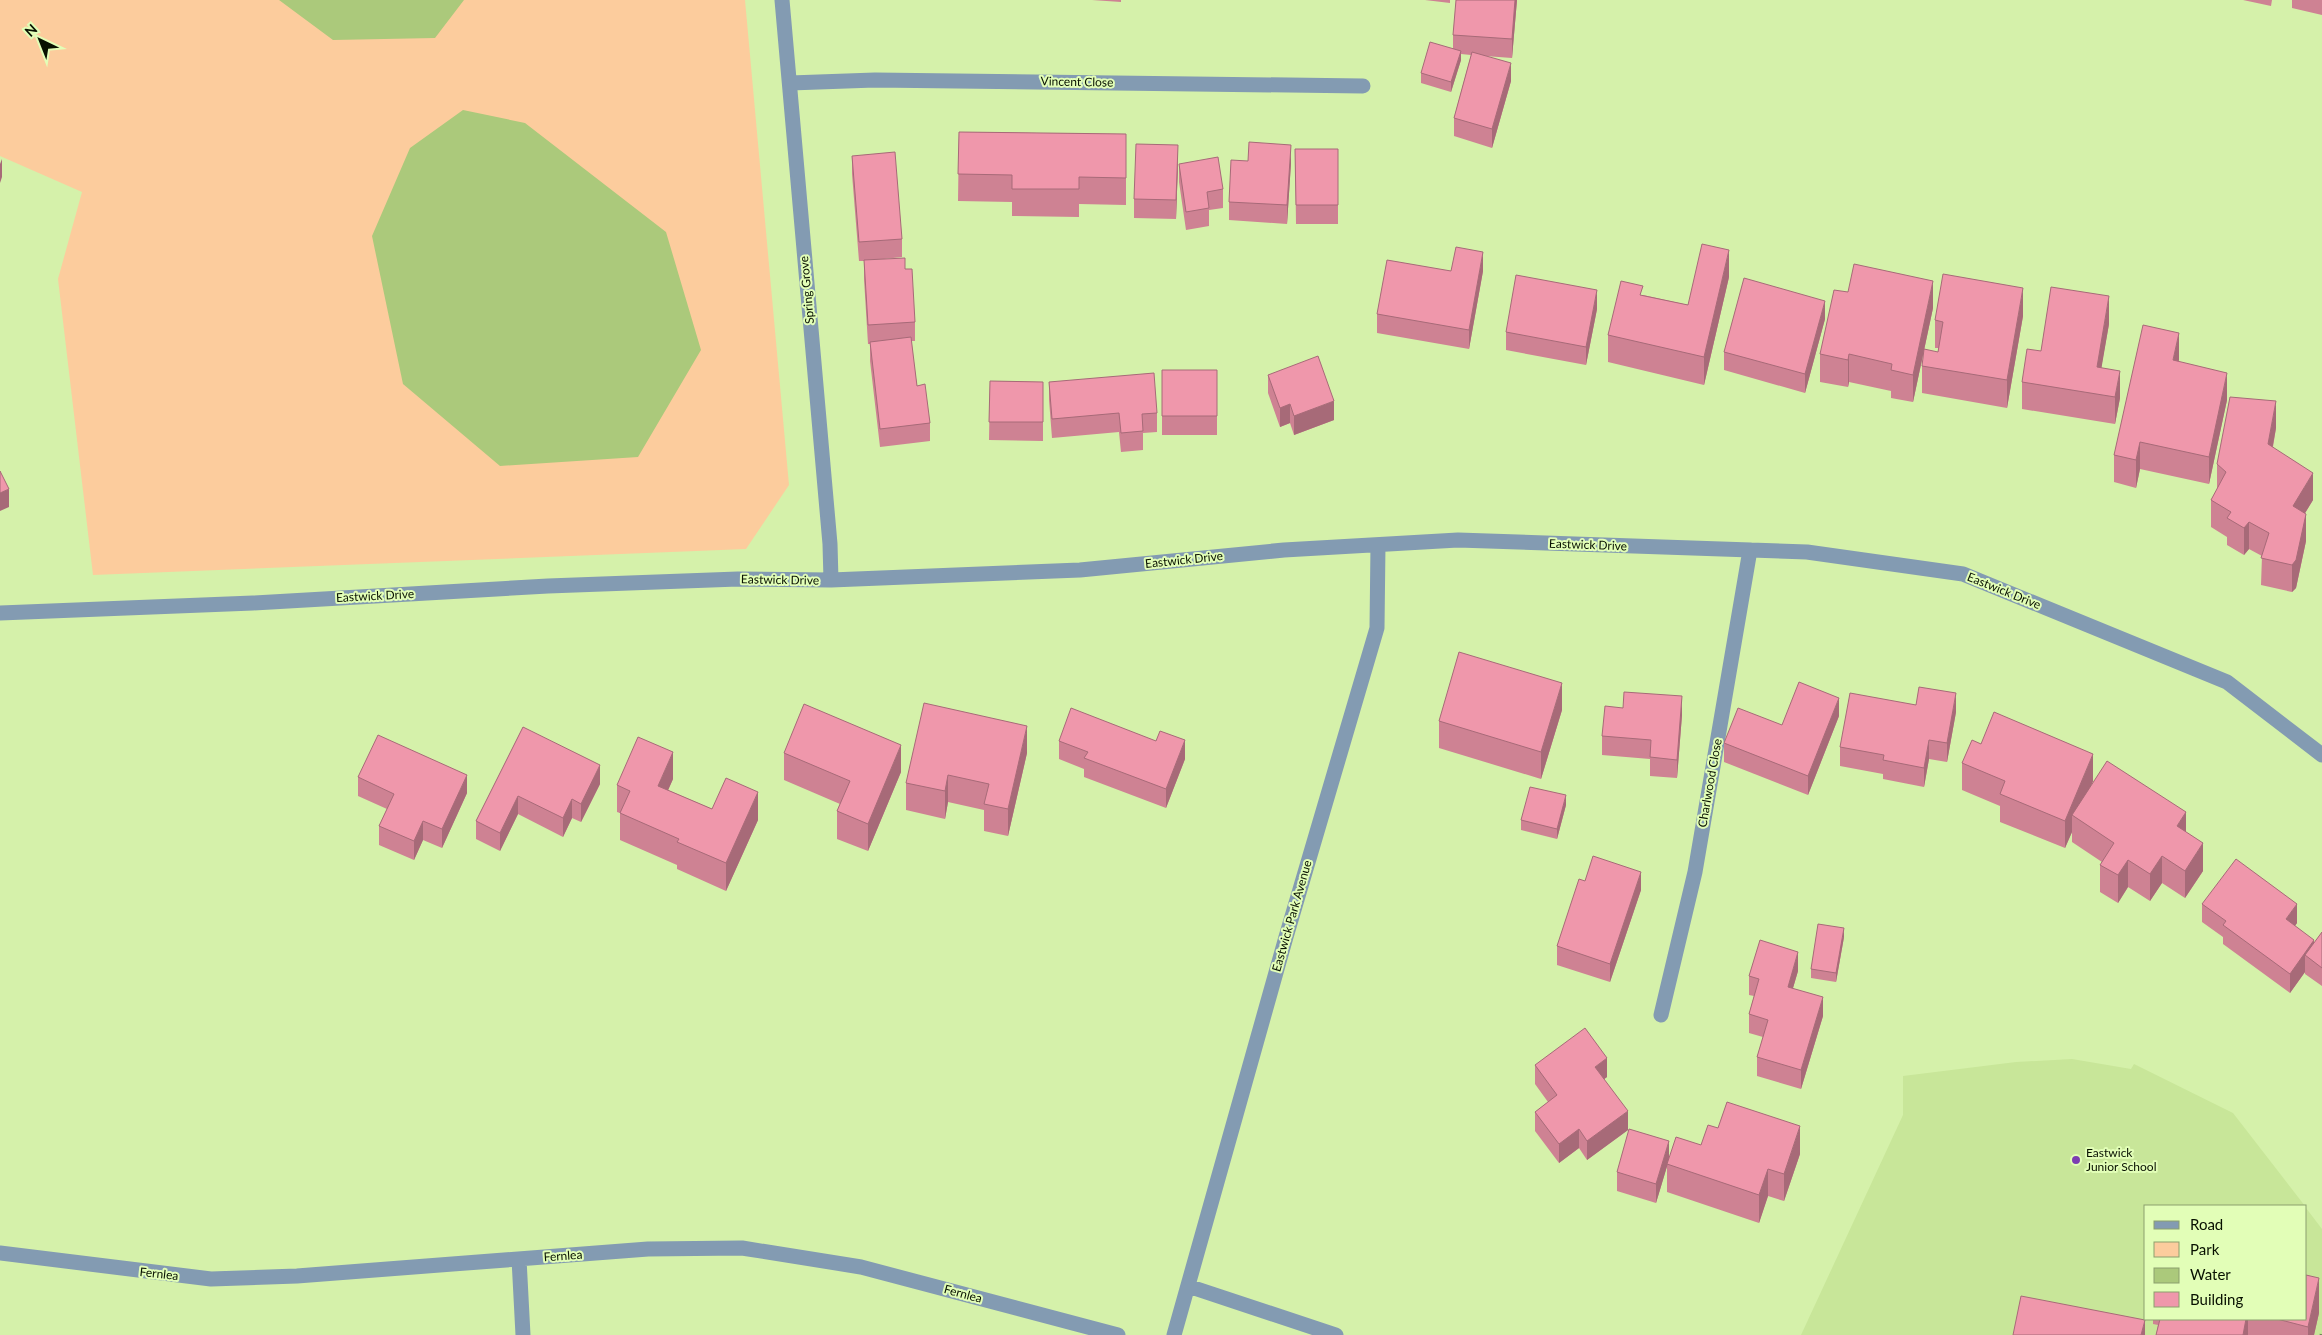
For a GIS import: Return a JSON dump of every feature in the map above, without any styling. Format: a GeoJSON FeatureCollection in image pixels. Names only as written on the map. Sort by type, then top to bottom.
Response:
{"type":"FeatureCollection","features":[{"type":"Feature","properties":{"kind":"street","name":"Spring Grove"},"geometry":{"type":"LineString","coordinates":[[782,0],[830,544],[830,580]]}},
{"type":"Feature","properties":{"kind":"street","name":"Vincent Close"},"geometry":{"type":"LineString","coordinates":[[790,83],[875,80],[1363,86]]}},
{"type":"Feature","properties":{"kind":"street","name":"Eastwick Drive"},"geometry":{"type":"LineString","coordinates":[[0,613],[253,603],[557,586],[738,580],[830,580],[1080,570],[1284,550],[1458,540],[1807,552],[1963,574],[2227,682],[2322,754]]}},
{"type":"Feature","properties":{"kind":"street","name":"Eastwick Park Avenue"},"geometry":{"type":"LineString","coordinates":[[1174,1335],[1286,937],[1376,628],[1378,545]]}},
{"type":"Feature","properties":{"kind":"street","name":"Charlwood Close"},"geometry":{"type":"LineString","coordinates":[[1661,1015],[1696,872],[1750,550]]}},
{"type":"Feature","properties":{"kind":"street","name":"Fernlea"},"geometry":{"type":"LineString","coordinates":[[0,1253],[211,1280],[648,1249],[742,1248],[861,1267],[1118,1335]]}},
{"type":"Feature","properties":{"kind":"street"},"geometry":{"type":"LineString","coordinates":[[519,1259],[523,1335]]}},
{"type":"Feature","properties":{"kind":"street"},"geometry":{"type":"LineString","coordinates":[[1188,1286],[1336,1335]]}},
{"type":"Feature","properties":{"kind":"path"},"geometry":{"type":"LineString","coordinates":[[2321,1335],[2322,1330]]}},
{"type":"Feature","properties":{"kind":"shaded area","name":"Eastwick Junior School"},"geometry":{"type":"Polygon","coordinates":[[[2072,1059],[2131,1069],[2134,1064],[2233,1113],[2304,1205],[2144,1205],[2144,1320],[2307,1320],[2307,1209],[2322,1229],[2322,1335],[1801,1335],[1903,1115],[1903,1076],[2016,1062],[2072,1059]]]}},
{"type":"Feature","properties":{"kind":"green space"},"geometry":{"type":"Polygon","coordinates":[[[0,0],[745,0],[789,485],[746,549],[93,575],[58,279],[82,192],[0,156],[0,0]]]}},
{"type":"Feature","properties":{"kind":"water"},"geometry":{"type":"Polygon","coordinates":[[[279,0],[464,0],[435,38],[333,40],[279,0]]]}},
{"type":"Feature","properties":{"kind":"water"},"geometry":{"type":"Polygon","coordinates":[[[463,110],[525,123],[666,232],[701,350],[638,457],[500,466],[403,384],[372,236],[410,148],[463,110]]]}},
{"type":"Feature","properties":{"kind":"building"},"geometry":{"type":"Polygon","coordinates":[[[1456,0],[1515,0],[1512,39],[1453,35],[1456,0]]]}},
{"type":"Feature","properties":{"kind":"building"},"geometry":{"type":"Polygon","coordinates":[[[1430,42],[1461,51],[1451,82],[1421,73],[1430,42]]]}},
{"type":"Feature","properties":{"kind":"building"},"geometry":{"type":"Polygon","coordinates":[[[1472,52],[1511,63],[1492,129],[1454,118],[1472,52]]]}},
{"type":"Feature","properties":{"kind":"building"},"geometry":{"type":"Polygon","coordinates":[[[959,132],[1126,134],[1126,178],[1079,177],[1079,189],[1012,189],[1012,175],[958,174],[959,132]]]}},
{"type":"Feature","properties":{"kind":"building"},"geometry":{"type":"Polygon","coordinates":[[[1249,142],[1291,145],[1287,205],[1229,202],[1231,160],[1248,161],[1249,142]]]}},
{"type":"Feature","properties":{"kind":"building"},"geometry":{"type":"Polygon","coordinates":[[[1136,144],[1178,145],[1176,200],[1134,199],[1136,144]]]}},
{"type":"Feature","properties":{"kind":"building"},"geometry":{"type":"Polygon","coordinates":[[[1295,149],[1338,149],[1338,205],[1296,205],[1295,149]]]}},
{"type":"Feature","properties":{"kind":"building"},"geometry":{"type":"Polygon","coordinates":[[[895,152],[902,239],[859,242],[852,156],[895,152]]]}},
{"type":"Feature","properties":{"kind":"building"},"geometry":{"type":"Polygon","coordinates":[[[1218,157],[1223,189],[1207,192],[1209,208],[1186,212],[1179,164],[1218,157]]]}},
{"type":"Feature","properties":{"kind":"building"},"geometry":{"type":"Polygon","coordinates":[[[1702,244],[1729,250],[1704,357],[1608,335],[1621,281],[1643,286],[1640,295],[1688,305],[1702,244]]]}},
{"type":"Feature","properties":{"kind":"building"},"geometry":{"type":"Polygon","coordinates":[[[1456,247],[1483,252],[1469,330],[1377,314],[1387,260],[1451,271],[1456,247]]]}},
{"type":"Feature","properties":{"kind":"building"},"geometry":{"type":"Polygon","coordinates":[[[905,258],[905,269],[912,269],[915,322],[868,325],[864,260],[905,258]]]}},
{"type":"Feature","properties":{"kind":"building"},"geometry":{"type":"Polygon","coordinates":[[[1854,264],[1933,281],[1913,375],[1891,370],[1892,364],[1849,354],[1848,360],[1820,354],[1834,290],[1848,292],[1854,264]]]}},
{"type":"Feature","properties":{"kind":"building"},"geometry":{"type":"Polygon","coordinates":[[[1943,274],[2023,288],[2007,380],[1922,366],[1924,349],[1938,352],[1943,322],[1935,320],[1943,274]]]}},
{"type":"Feature","properties":{"kind":"building"},"geometry":{"type":"Polygon","coordinates":[[[1516,275],[1597,290],[1586,347],[1506,332],[1516,275]]]}},
{"type":"Feature","properties":{"kind":"building"},"geometry":{"type":"Polygon","coordinates":[[[1744,278],[1825,301],[1805,374],[1724,352],[1744,278]]]}},
{"type":"Feature","properties":{"kind":"building"},"geometry":{"type":"Polygon","coordinates":[[[2051,287],[2109,296],[2097,367],[2120,371],[2115,397],[2022,382],[2027,349],[2041,351],[2051,287]]]}},
{"type":"Feature","properties":{"kind":"building"},"geometry":{"type":"Polygon","coordinates":[[[2143,325],[2179,333],[2173,360],[2227,373],[2209,457],[2140,442],[2136,460],[2114,455],[2143,325]]]}},
{"type":"Feature","properties":{"kind":"building"},"geometry":{"type":"Polygon","coordinates":[[[911,337],[917,386],[925,384],[930,423],[880,429],[870,342],[911,337]]]}},
{"type":"Feature","properties":{"kind":"building"},"geometry":{"type":"Polygon","coordinates":[[[1318,356],[1334,401],[1294,416],[1290,404],[1280,408],[1268,375],[1318,356]]]}},
{"type":"Feature","properties":{"kind":"building"},"geometry":{"type":"Polygon","coordinates":[[[1162,370],[1217,370],[1217,416],[1162,416],[1162,370]]]}},
{"type":"Feature","properties":{"kind":"building"},"geometry":{"type":"Polygon","coordinates":[[[1154,373],[1157,413],[1142,414],[1143,431],[1121,433],[1119,413],[1052,419],[1049,382],[1154,373]]]}},
{"type":"Feature","properties":{"kind":"building"},"geometry":{"type":"Polygon","coordinates":[[[990,381],[1043,382],[1043,422],[989,422],[990,381]]]}},
{"type":"Feature","properties":{"kind":"building"},"geometry":{"type":"Polygon","coordinates":[[[2230,397],[2276,401],[2268,444],[2313,473],[2293,506],[2306,514],[2296,560],[2292,565],[2261,558],[2269,533],[2249,522],[2244,528],[2227,518],[2231,512],[2211,500],[2226,472],[2217,464],[2230,397]]]}},
{"type":"Feature","properties":{"kind":"building"},"geometry":{"type":"Polygon","coordinates":[[[0,471],[9,489],[0,493],[0,471]]]}},
{"type":"Feature","properties":{"kind":"building"},"geometry":{"type":"Polygon","coordinates":[[[1459,652],[1562,683],[1541,752],[1439,721],[1459,652]]]}},
{"type":"Feature","properties":{"kind":"building"},"geometry":{"type":"Polygon","coordinates":[[[1799,682],[1839,698],[1808,776],[1724,743],[1738,708],[1782,725],[1799,682]]]}},
{"type":"Feature","properties":{"kind":"building"},"geometry":{"type":"Polygon","coordinates":[[[1919,687],[1956,693],[1947,743],[1929,740],[1924,768],[1883,760],[1884,755],[1840,747],[1850,693],[1916,705],[1919,687]]]}},
{"type":"Feature","properties":{"kind":"building"},"geometry":{"type":"Polygon","coordinates":[[[1624,692],[1682,696],[1677,760],[1650,757],[1651,740],[1602,736],[1605,706],[1623,708],[1624,692]]]}},
{"type":"Feature","properties":{"kind":"building"},"geometry":{"type":"Polygon","coordinates":[[[924,703],[1027,726],[1008,809],[984,804],[989,784],[948,775],[945,791],[906,783],[924,703]]]}},
{"type":"Feature","properties":{"kind":"building"},"geometry":{"type":"Polygon","coordinates":[[[804,704],[901,745],[868,824],[837,811],[850,781],[784,753],[804,704]]]}},
{"type":"Feature","properties":{"kind":"building"},"geometry":{"type":"Polygon","coordinates":[[[1071,708],[1156,741],[1160,731],[1185,740],[1166,789],[1084,758],[1088,752],[1059,741],[1071,708]]]}},
{"type":"Feature","properties":{"kind":"building"},"geometry":{"type":"Polygon","coordinates":[[[1994,712],[2093,754],[2065,821],[2000,794],[2005,781],[1962,763],[1972,740],[1981,744],[1994,712]]]}},
{"type":"Feature","properties":{"kind":"building"},"geometry":{"type":"Polygon","coordinates":[[[523,727],[600,765],[581,804],[572,799],[563,818],[518,796],[500,833],[476,821],[523,727]]]}},
{"type":"Feature","properties":{"kind":"building"},"geometry":{"type":"Polygon","coordinates":[[[378,735],[467,775],[442,829],[423,821],[414,841],[379,826],[394,794],[358,777],[378,735]]]}},
{"type":"Feature","properties":{"kind":"building"},"geometry":{"type":"Polygon","coordinates":[[[638,737],[673,752],[658,786],[712,809],[726,778],[758,792],[726,863],[677,842],[679,839],[620,813],[630,791],[617,785],[638,737]]]}},
{"type":"Feature","properties":{"kind":"building"},"geometry":{"type":"Polygon","coordinates":[[[2107,761],[2186,812],[2177,826],[2203,843],[2185,871],[2162,856],[2150,874],[2128,860],[2118,875],[2100,865],[2114,843],[2072,815],[2107,761]]]}},
{"type":"Feature","properties":{"kind":"building"},"geometry":{"type":"Polygon","coordinates":[[[1530,787],[1566,795],[1557,829],[1521,820],[1530,787]]]}},
{"type":"Feature","properties":{"kind":"building"},"geometry":{"type":"Polygon","coordinates":[[[1593,856],[1641,872],[1610,964],[1557,946],[1579,879],[1585,881],[1593,856]]]}},
{"type":"Feature","properties":{"kind":"building"},"geometry":{"type":"Polygon","coordinates":[[[2236,859],[2297,904],[2286,919],[2314,940],[2290,974],[2223,925],[2226,921],[2202,904],[2236,859]]]}},
{"type":"Feature","properties":{"kind":"building"},"geometry":{"type":"Polygon","coordinates":[[[1818,924],[1844,928],[1836,973],[1811,969],[1818,924]]]}},
{"type":"Feature","properties":{"kind":"building"},"geometry":{"type":"Polygon","coordinates":[[[2322,932],[2322,968],[2305,955],[2322,932]]]}},
{"type":"Feature","properties":{"kind":"building"},"geometry":{"type":"Polygon","coordinates":[[[1760,940],[1798,952],[1788,987],[1823,997],[1801,1070],[1757,1057],[1768,1020],[1749,1014],[1759,979],[1749,976],[1760,940]]]}},
{"type":"Feature","properties":{"kind":"building"},"geometry":{"type":"Polygon","coordinates":[[[1585,1028],[1607,1058],[1595,1067],[1628,1111],[1587,1141],[1579,1129],[1559,1144],[1535,1112],[1557,1095],[1535,1065],[1585,1028]]]}},
{"type":"Feature","properties":{"kind":"building"},"geometry":{"type":"Polygon","coordinates":[[[1727,1102],[1800,1126],[1784,1174],[1768,1169],[1759,1195],[1667,1164],[1676,1137],[1701,1145],[1708,1125],[1718,1128],[1727,1102]]]}},
{"type":"Feature","properties":{"kind":"building"},"geometry":{"type":"Polygon","coordinates":[[[1629,1129],[1669,1141],[1656,1184],[1617,1172],[1629,1129]]]}},
{"type":"Feature","properties":{"kind":"building"},"geometry":{"type":"Polygon","coordinates":[[[2307,1275],[2319,1278],[2308,1327],[2281,1320],[2307,1320],[2307,1275]]]}},
{"type":"Feature","properties":{"kind":"building"},"geometry":{"type":"Polygon","coordinates":[[[2021,1296],[2145,1320],[2141,1335],[2013,1335],[2021,1296]]]}},
{"type":"Feature","properties":{"kind":"building"},"geometry":{"type":"Polygon","coordinates":[[[2160,1320],[2246,1320],[2243,1335],[2156,1335],[2160,1320]]]}},
{"type":"Feature","properties":{"kind":"place","name":"Eastwick Junior School"},"geometry":{"type":"Point","coordinates":[2076,1160]}}]}
